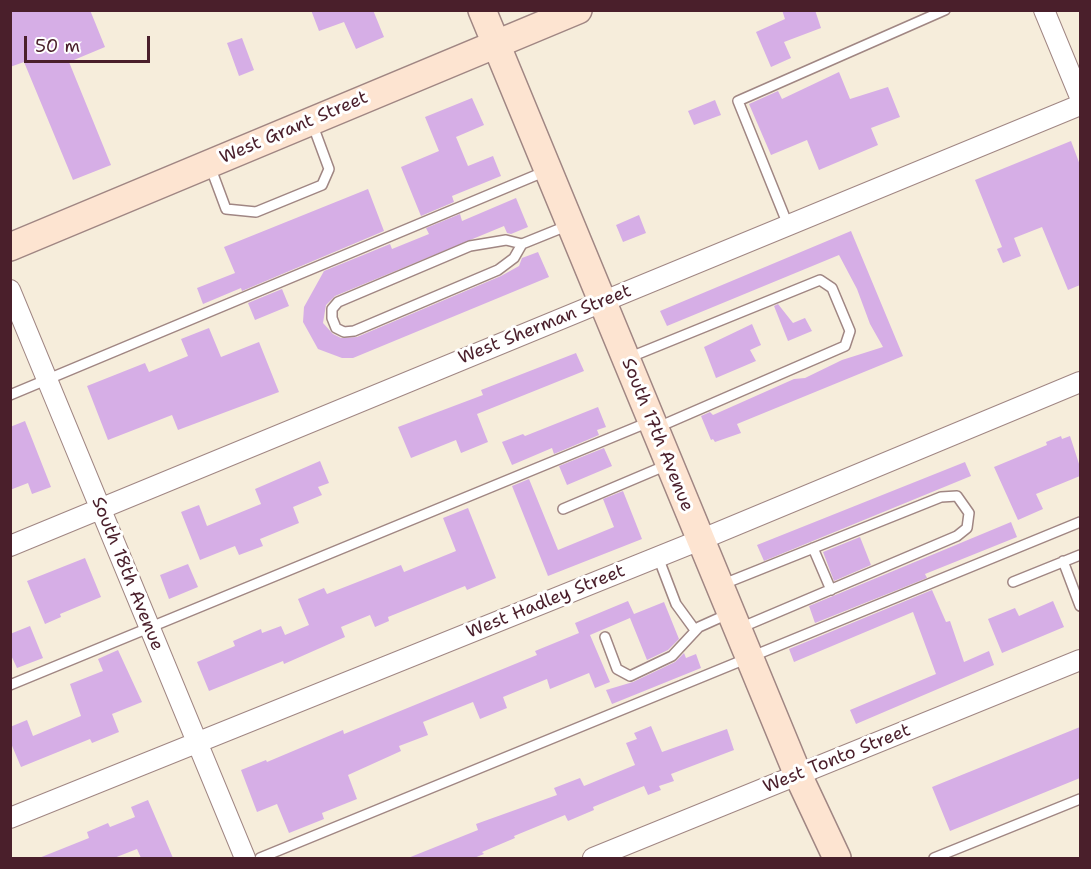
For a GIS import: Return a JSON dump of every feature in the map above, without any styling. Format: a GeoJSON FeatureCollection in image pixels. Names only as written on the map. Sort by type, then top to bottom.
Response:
{"type":"FeatureCollection","features":[{"type":"Feature","properties":{"kind":"main road","name":"South 17th Avenue"},"geometry":{"type":"LineString","coordinates":[[482,10],[748,656],[798,775],[837,858]]}},
{"type":"Feature","properties":{"kind":"main road","name":"West Grant Street"},"geometry":{"type":"LineString","coordinates":[[10,247],[578,10]]}},
{"type":"Feature","properties":{"kind":"main road"},"geometry":{"type":"LineString","coordinates":[[798,775],[826,858]]}},
{"type":"Feature","properties":{"kind":"street"},"geometry":{"type":"LineString","coordinates":[[1044,10],[1080,97]]}},
{"type":"Feature","properties":{"kind":"street","name":"West Sherman Street"},"geometry":{"type":"LineString","coordinates":[[10,546],[1080,105]]}},
{"type":"Feature","properties":{"kind":"street","name":"South 18th Avenue"},"geometry":{"type":"LineString","coordinates":[[10,290],[245,858]]}},
{"type":"Feature","properties":{"kind":"street","name":"West Hadley Street"},"geometry":{"type":"LineString","coordinates":[[10,818],[700,540],[1080,382]]}},
{"type":"Feature","properties":{"kind":"street","name":"West Tonto Street"},"geometry":{"type":"LineString","coordinates":[[593,858],[1080,660]]}},
{"type":"Feature","properties":{"kind":"lane"},"geometry":{"type":"LineString","coordinates":[[788,225],[738,101],[945,10]]}},
{"type":"Feature","properties":{"kind":"lane"},"geometry":{"type":"LineString","coordinates":[[209,164],[226,209],[256,213],[322,185],[329,169],[311,121]]}},
{"type":"Feature","properties":{"kind":"lane"},"geometry":{"type":"LineString","coordinates":[[10,395],[548,170]]}},
{"type":"Feature","properties":{"kind":"lane"},"geometry":{"type":"LineString","coordinates":[[522,244],[514,258],[498,270],[354,331],[344,332],[336,328],[332,318],[332,309],[338,302],[470,246],[506,240],[522,244],[571,224]]}},
{"type":"Feature","properties":{"kind":"lane"},"geometry":{"type":"LineString","coordinates":[[10,685],[845,346],[850,332],[832,288],[820,280],[626,359]]}},
{"type":"Feature","properties":{"kind":"lane"},"geometry":{"type":"LineString","coordinates":[[563,509],[669,464]]}},
{"type":"Feature","properties":{"kind":"lane"},"geometry":{"type":"LineString","coordinates":[[604,637],[617,669],[630,676],[681,650],[695,630],[734,621],[831,590],[957,536],[967,528],[969,513],[957,496],[941,497],[719,586]]}},
{"type":"Feature","properties":{"kind":"lane"},"geometry":{"type":"LineString","coordinates":[[260,858],[748,656],[1080,522]]}},
{"type":"Feature","properties":{"kind":"lane"},"geometry":{"type":"LineString","coordinates":[[813,548],[831,590]]}},
{"type":"Feature","properties":{"kind":"lane"},"geometry":{"type":"LineString","coordinates":[[1013,582],[1080,555]]}},
{"type":"Feature","properties":{"kind":"lane"},"geometry":{"type":"LineString","coordinates":[[658,557],[676,604],[695,630]]}},
{"type":"Feature","properties":{"kind":"lane"},"geometry":{"type":"LineString","coordinates":[[1063,561],[1080,606]]}},
{"type":"Feature","properties":{"kind":"lane"},"geometry":{"type":"LineString","coordinates":[[934,858],[1080,799]]}},
{"type":"Feature","properties":{"kind":"building"},"geometry":{"type":"Polygon","coordinates":[[[10,10],[90,10],[105,47],[69,62],[111,165],[73,180],[24,62],[10,67],[10,10]]]}},
{"type":"Feature","properties":{"kind":"building"},"geometry":{"type":"Polygon","coordinates":[[[311,10],[373,10],[384,37],[356,49],[344,22],[319,31],[311,10]]]}},
{"type":"Feature","properties":{"kind":"building"},"geometry":{"type":"Polygon","coordinates":[[[782,10],[815,10],[821,28],[784,42],[791,58],[771,67],[756,32],[785,19],[782,10]]]}},
{"type":"Feature","properties":{"kind":"building"},"geometry":{"type":"Polygon","coordinates":[[[242,38],[254,70],[239,76],[227,43],[242,38]]]}},
{"type":"Feature","properties":{"kind":"building"},"geometry":{"type":"Polygon","coordinates":[[[839,72],[850,99],[888,87],[900,117],[871,128],[878,145],[819,170],[807,140],[771,155],[749,104],[778,91],[782,99],[839,72]]]}},
{"type":"Feature","properties":{"kind":"building"},"geometry":{"type":"Polygon","coordinates":[[[472,98],[484,125],[456,137],[468,166],[493,156],[501,176],[452,196],[454,202],[421,216],[401,167],[439,151],[425,117],[472,98]]]}},
{"type":"Feature","properties":{"kind":"building"},"geometry":{"type":"Polygon","coordinates":[[[715,100],[721,115],[694,125],[688,111],[715,100]]]}},
{"type":"Feature","properties":{"kind":"building"},"geometry":{"type":"Polygon","coordinates":[[[1071,141],[1080,165],[1080,285],[1068,290],[1042,227],[1014,238],[1021,256],[1003,263],[997,249],[1002,247],[975,180],[1071,141]]]}},
{"type":"Feature","properties":{"kind":"building"},"geometry":{"type":"Polygon","coordinates":[[[368,189],[384,231],[242,291],[241,288],[203,304],[197,288],[235,273],[224,247],[368,189]]]}},
{"type":"Feature","properties":{"kind":"building"},"geometry":{"type":"Polygon","coordinates":[[[516,198],[528,227],[511,234],[507,233],[504,226],[335,296],[326,305],[323,323],[333,334],[341,338],[357,337],[501,276],[519,266],[522,258],[538,252],[549,277],[353,358],[342,358],[318,349],[303,322],[304,307],[324,271],[390,244],[392,249],[429,234],[426,228],[460,214],[462,221],[516,198]]]}},
{"type":"Feature","properties":{"kind":"building"},"geometry":{"type":"Polygon","coordinates":[[[639,215],[646,233],[623,242],[616,225],[639,215]]]}},
{"type":"Feature","properties":{"kind":"building"},"geometry":{"type":"Polygon","coordinates":[[[851,231],[903,356],[737,424],[741,433],[715,442],[711,440],[701,416],[710,412],[713,415],[794,379],[805,378],[842,360],[883,347],[870,324],[857,289],[839,255],[667,326],[660,311],[851,231]]]}},
{"type":"Feature","properties":{"kind":"building"},"geometry":{"type":"Polygon","coordinates":[[[282,289],[289,306],[255,320],[248,303],[282,289]]]}},
{"type":"Feature","properties":{"kind":"building"},"geometry":{"type":"Polygon","coordinates":[[[778,304],[793,323],[805,318],[812,331],[788,341],[774,306],[778,304]]]}},
{"type":"Feature","properties":{"kind":"building"},"geometry":{"type":"Polygon","coordinates":[[[752,324],[761,345],[750,350],[756,361],[716,378],[704,347],[752,324]]]}},
{"type":"Feature","properties":{"kind":"building"},"geometry":{"type":"Polygon","coordinates":[[[209,328],[221,357],[259,342],[279,392],[178,430],[172,415],[108,440],[87,386],[145,363],[149,372],[188,356],[181,339],[209,328]]]}},
{"type":"Feature","properties":{"kind":"building"},"geometry":{"type":"Polygon","coordinates":[[[576,353],[584,371],[477,414],[488,442],[461,453],[456,440],[411,458],[398,427],[483,395],[481,390],[576,353]]]}},
{"type":"Feature","properties":{"kind":"building"},"geometry":{"type":"Polygon","coordinates":[[[598,407],[606,427],[597,430],[599,435],[554,454],[552,448],[512,465],[502,442],[523,434],[525,436],[598,407]]]}},
{"type":"Feature","properties":{"kind":"building"},"geometry":{"type":"Polygon","coordinates":[[[25,421],[51,487],[32,494],[28,483],[10,490],[10,427],[25,421]]]}},
{"type":"Feature","properties":{"kind":"building"},"geometry":{"type":"Polygon","coordinates":[[[1061,436],[1062,439],[1070,436],[1080,467],[1080,476],[1036,494],[1043,509],[1018,520],[994,467],[1047,445],[1046,442],[1061,436]]]}},
{"type":"Feature","properties":{"kind":"building"},"geometry":{"type":"Polygon","coordinates":[[[604,448],[612,466],[567,485],[559,466],[604,448]]]}},
{"type":"Feature","properties":{"kind":"building"},"geometry":{"type":"Polygon","coordinates":[[[320,461],[329,483],[318,487],[322,495],[293,507],[299,523],[260,539],[263,546],[239,555],[235,546],[200,560],[181,512],[199,505],[207,526],[261,504],[255,489],[320,461]]]}},
{"type":"Feature","properties":{"kind":"building"},"geometry":{"type":"Polygon","coordinates":[[[965,462],[971,476],[764,561],[757,545],[965,462]]]}},
{"type":"Feature","properties":{"kind":"building"},"geometry":{"type":"Polygon","coordinates":[[[529,479],[558,550],[614,527],[603,499],[623,491],[642,539],[548,576],[512,486],[529,479]]]}},
{"type":"Feature","properties":{"kind":"building"},"geometry":{"type":"Polygon","coordinates":[[[468,508],[496,578],[467,590],[465,586],[388,617],[389,621],[375,627],[370,615],[341,627],[345,637],[284,664],[283,661],[209,691],[197,662],[235,646],[233,641],[261,629],[262,633],[281,626],[285,635],[309,625],[298,599],[324,588],[327,594],[401,565],[404,572],[456,551],[443,518],[468,508]]]}},
{"type":"Feature","properties":{"kind":"building"},"geometry":{"type":"Polygon","coordinates":[[[1011,522],[1017,537],[925,574],[927,578],[815,623],[809,606],[1011,522]]]}},
{"type":"Feature","properties":{"kind":"building"},"geometry":{"type":"Polygon","coordinates":[[[860,537],[871,565],[834,581],[823,552],[860,537]]]}},
{"type":"Feature","properties":{"kind":"building"},"geometry":{"type":"Polygon","coordinates":[[[85,558],[101,597],[60,614],[61,617],[45,624],[27,581],[85,558]]]}},
{"type":"Feature","properties":{"kind":"building"},"geometry":{"type":"Polygon","coordinates":[[[188,564],[198,587],[169,599],[160,575],[188,564]]]}},
{"type":"Feature","properties":{"kind":"building"},"geometry":{"type":"Polygon","coordinates":[[[932,590],[946,622],[950,621],[964,662],[989,651],[994,665],[856,724],[850,710],[936,674],[913,612],[794,662],[789,649],[932,590]]]}},
{"type":"Feature","properties":{"kind":"building"},"geometry":{"type":"Polygon","coordinates":[[[628,601],[634,614],[664,602],[679,639],[668,650],[647,660],[630,618],[590,635],[610,682],[595,688],[589,673],[550,689],[547,679],[503,697],[507,708],[480,719],[473,702],[423,722],[428,735],[399,746],[401,751],[348,775],[357,799],[322,813],[324,819],[289,833],[277,804],[257,812],[241,770],[266,760],[267,762],[343,730],[344,734],[537,655],[535,651],[579,633],[575,623],[628,601]]]}},
{"type":"Feature","properties":{"kind":"building"},"geometry":{"type":"Polygon","coordinates":[[[1053,601],[1064,627],[1002,653],[988,619],[1015,608],[1019,616],[1053,601]]]}},
{"type":"Feature","properties":{"kind":"building"},"geometry":{"type":"Polygon","coordinates":[[[30,626],[43,658],[17,668],[10,653],[10,634],[30,626]]]}},
{"type":"Feature","properties":{"kind":"building"},"geometry":{"type":"Polygon","coordinates":[[[118,650],[142,702],[112,714],[119,732],[92,743],[90,739],[21,767],[10,741],[10,727],[27,720],[33,736],[81,716],[70,684],[103,671],[98,659],[118,650]]]}},
{"type":"Feature","properties":{"kind":"building"},"geometry":{"type":"Polygon","coordinates":[[[684,653],[686,658],[696,654],[701,668],[612,704],[606,690],[633,682],[675,662],[684,653]]]}},
{"type":"Feature","properties":{"kind":"building"},"geometry":{"type":"Polygon","coordinates":[[[651,726],[662,752],[727,729],[734,750],[671,774],[674,781],[659,786],[661,790],[648,795],[644,786],[593,807],[594,810],[568,821],[565,815],[514,836],[515,838],[482,852],[484,854],[474,858],[408,858],[478,830],[476,824],[557,795],[554,788],[580,778],[584,786],[635,765],[626,743],[637,739],[634,733],[651,726]]]}},
{"type":"Feature","properties":{"kind":"building"},"geometry":{"type":"Polygon","coordinates":[[[1080,727],[1080,778],[950,831],[932,787],[1080,727]]]}},
{"type":"Feature","properties":{"kind":"building"},"geometry":{"type":"Polygon","coordinates":[[[148,800],[173,858],[141,858],[137,849],[114,858],[39,858],[89,838],[87,832],[108,823],[110,827],[135,817],[131,807],[148,800]]]}}]}
